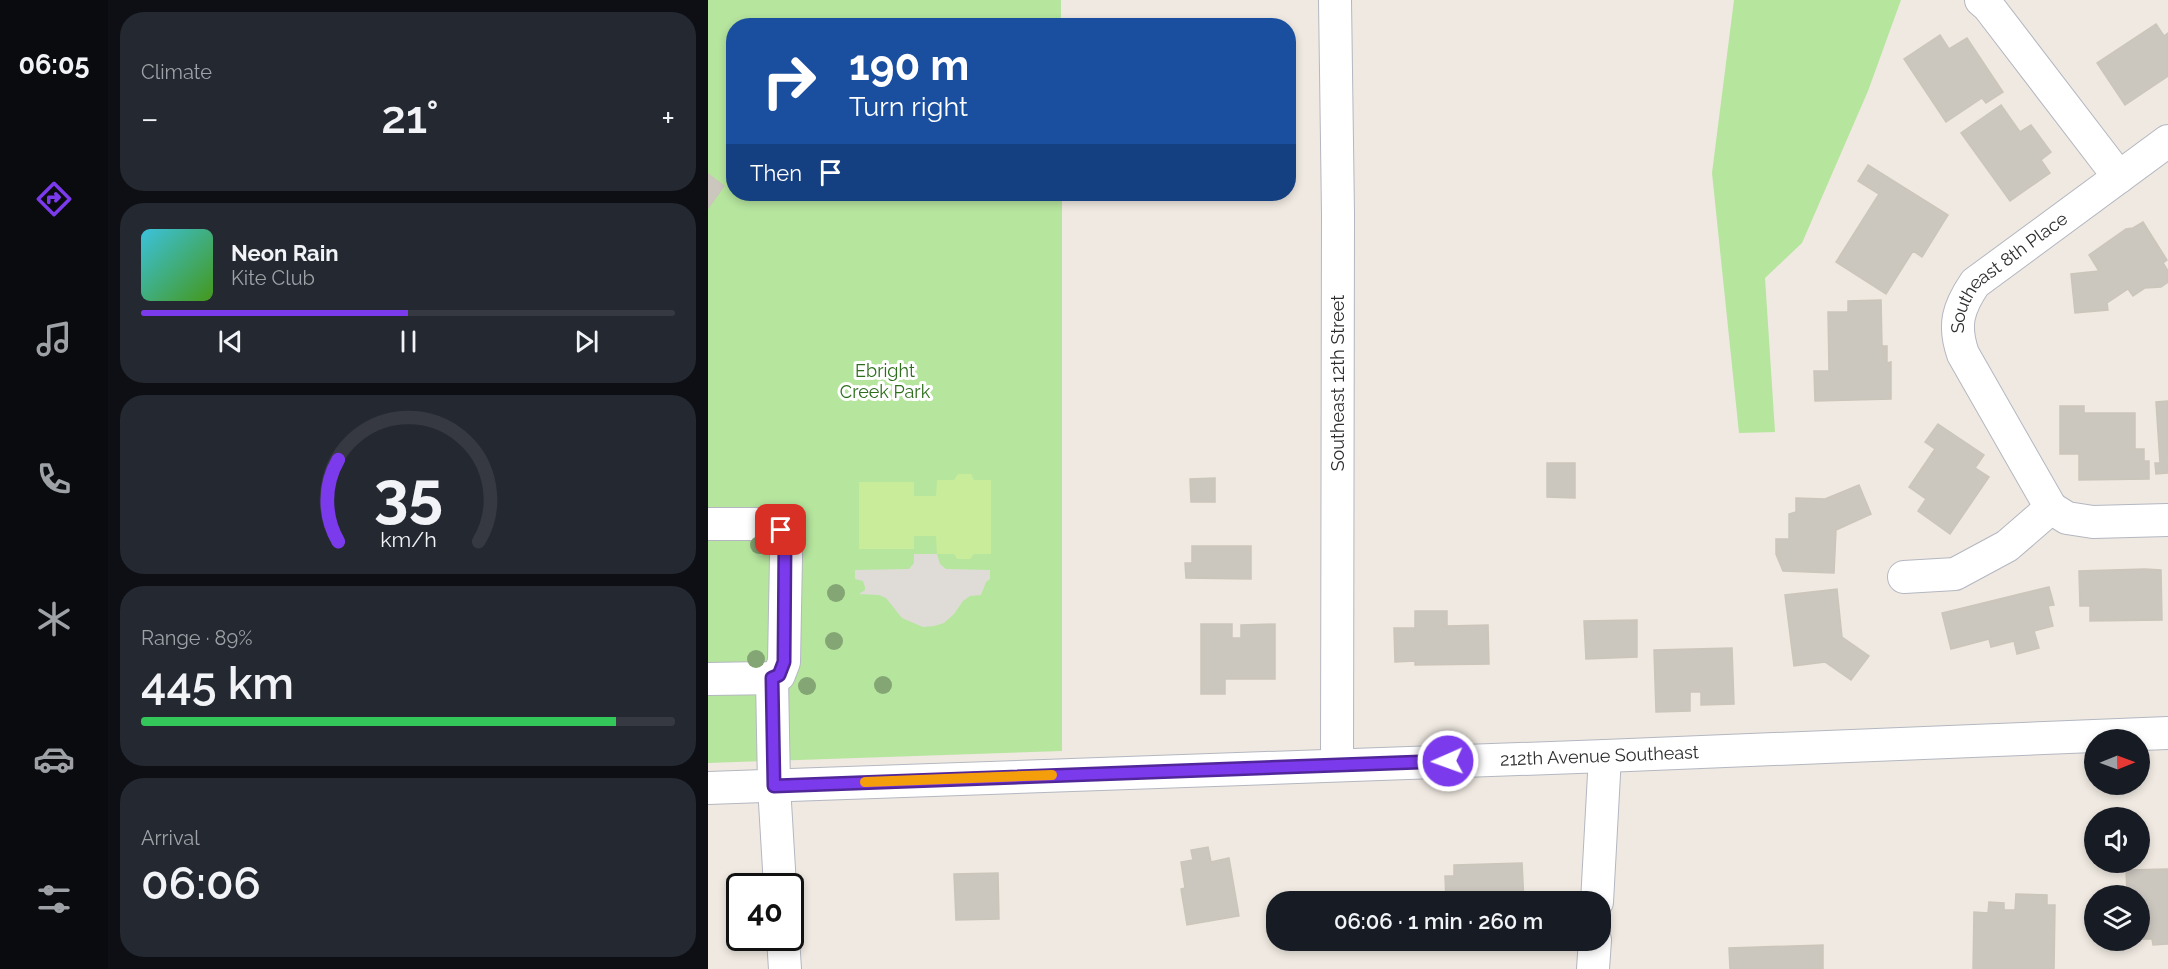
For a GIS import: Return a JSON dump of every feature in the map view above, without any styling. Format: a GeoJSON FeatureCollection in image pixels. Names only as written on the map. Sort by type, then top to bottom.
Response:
{"type":"FeatureCollection","features":[{"type":"Feature","properties":{"kind":"street","name":"Southeast 12th Street"},"geometry":{"type":"LineString","coordinates":[[1335,0],[1338,214],[1337,765]]}},
{"type":"Feature","properties":{"kind":"street"},"geometry":{"type":"LineString","coordinates":[[1981,0],[1988,6],[2119,177]]}},
{"type":"Feature","properties":{"kind":"street","name":"Southeast 8th Place"},"geometry":{"type":"LineString","coordinates":[[2051,508],[1963,354],[1958,338],[1958,318],[1963,300],[1976,283],[2168,141]]}},
{"type":"Feature","properties":{"kind":"street"},"geometry":{"type":"LineString","coordinates":[[1904,577],[1956,574],[2007,546],[2051,508],[2067,518],[2093,522],[2168,520]]}},
{"type":"Feature","properties":{"kind":"street"},"geometry":{"type":"LineString","coordinates":[[708,524],[765,524],[781,530],[785,540],[784,662],[779,675],[772,678],[708,679]]}},
{"type":"Feature","properties":{"kind":"street"},"geometry":{"type":"LineString","coordinates":[[772,678],[774,786],[779,873]]}},
{"type":"Feature","properties":{"kind":"street","name":"212th Avenue Southeast"},"geometry":{"type":"LineString","coordinates":[[708,788],[2168,733]]}},
{"type":"Feature","properties":{"kind":"street"},"geometry":{"type":"LineString","coordinates":[[1598,891],[1605,756]]}},
{"type":"Feature","properties":{"kind":"street"},"geometry":{"type":"LineString","coordinates":[[784,951],[785,969]]}},
{"type":"Feature","properties":{"kind":"street"},"geometry":{"type":"LineString","coordinates":[[1593,969],[1594,951]]}},
{"type":"Feature","properties":{"kind":"green space","name":"Ebright Creek Park"},"geometry":{"type":"Polygon","coordinates":[[[708,0],[1061,0],[1061,18],[726,18],[726,201],[1062,201],[1062,751],[708,763],[708,0]]]}},
{"type":"Feature","properties":{"kind":"green space"},"geometry":{"type":"Polygon","coordinates":[[[1734,0],[1901,0],[1868,91],[1802,243],[1765,278],[1775,432],[1739,433],[1712,173],[1734,0]]]}},
{"type":"Feature","properties":{"kind":"green space"},"geometry":{"type":"Polygon","coordinates":[[[958,474],[971,474],[974,480],[991,480],[991,554],[974,554],[970,559],[957,559],[954,554],[937,554],[936,536],[914,536],[914,549],[859,549],[859,482],[914,482],[914,496],[936,496],[937,480],[954,480],[958,474]]]}},
{"type":"Feature","properties":{"kind":"shaded area"},"geometry":{"type":"Polygon","coordinates":[[[914,554],[937,554],[940,564],[946,569],[990,570],[990,579],[986,582],[981,595],[970,596],[944,623],[934,626],[923,627],[902,618],[886,598],[879,595],[859,594],[865,590],[865,587],[863,581],[855,579],[855,570],[909,569],[914,563],[914,554]]]}},
{"type":"Feature","properties":{"kind":"building"},"geometry":{"type":"Polygon","coordinates":[[[2156,24],[2164,36],[2168,33],[2168,76],[2125,105],[2097,63],[2156,24]]]}},
{"type":"Feature","properties":{"kind":"building"},"geometry":{"type":"Polygon","coordinates":[[[1940,35],[1949,49],[1967,38],[2003,92],[1986,103],[1982,98],[1946,122],[1904,59],[1940,35]]]}},
{"type":"Feature","properties":{"kind":"building"},"geometry":{"type":"Polygon","coordinates":[[[2001,105],[2020,132],[2031,125],[2051,152],[2041,160],[2050,173],[2010,201],[1961,133],[2001,105]]]}},
{"type":"Feature","properties":{"kind":"building"},"geometry":{"type":"Polygon","coordinates":[[[1868,165],[1948,215],[1922,257],[1913,251],[1886,294],[1836,262],[1879,194],[1858,181],[1868,165]]]}},
{"type":"Feature","properties":{"kind":"building"},"geometry":{"type":"Polygon","coordinates":[[[708,174],[724,186],[708,208],[708,174]]]}},
{"type":"Feature","properties":{"kind":"building"},"geometry":{"type":"Polygon","coordinates":[[[2143,222],[2167,260],[2163,263],[2168,271],[2168,282],[2161,287],[2145,288],[2133,296],[2128,289],[2107,303],[2108,310],[2075,313],[2071,274],[2099,271],[2089,255],[2126,229],[2143,222]]]}},
{"type":"Feature","properties":{"kind":"building"},"geometry":{"type":"Polygon","coordinates":[[[1881,300],[1882,346],[1887,346],[1887,363],[1891,362],[1891,399],[1815,401],[1814,371],[1829,371],[1828,312],[1848,312],[1848,301],[1881,300]]]}},
{"type":"Feature","properties":{"kind":"building"},"geometry":{"type":"Polygon","coordinates":[[[2168,401],[2168,473],[2156,474],[2155,463],[2160,463],[2156,402],[2168,401]]]}},
{"type":"Feature","properties":{"kind":"building"},"geometry":{"type":"Polygon","coordinates":[[[2060,406],[2084,406],[2084,413],[2135,413],[2135,449],[2144,449],[2144,461],[2149,461],[2149,479],[2079,480],[2079,454],[2060,454],[2060,406]]]}},
{"type":"Feature","properties":{"kind":"building"},"geometry":{"type":"Polygon","coordinates":[[[1938,424],[1984,455],[1975,468],[1989,477],[1950,534],[1918,511],[1926,499],[1909,487],[1935,449],[1925,442],[1938,424]]]}},
{"type":"Feature","properties":{"kind":"building"},"geometry":{"type":"Polygon","coordinates":[[[1547,463],[1575,463],[1575,498],[1547,497],[1547,463]]]}},
{"type":"Feature","properties":{"kind":"building"},"geometry":{"type":"Polygon","coordinates":[[[1215,478],[1215,502],[1191,502],[1190,479],[1215,478]]]}},
{"type":"Feature","properties":{"kind":"building"},"geometry":{"type":"Polygon","coordinates":[[[1859,485],[1871,514],[1836,530],[1834,573],[1783,571],[1776,554],[1776,539],[1789,539],[1789,514],[1796,512],[1796,498],[1825,499],[1859,485]]]}},
{"type":"Feature","properties":{"kind":"building"},"geometry":{"type":"Polygon","coordinates":[[[1192,546],[1251,546],[1251,579],[1186,578],[1185,563],[1192,563],[1192,546]]]}},
{"type":"Feature","properties":{"kind":"building"},"geometry":{"type":"Polygon","coordinates":[[[2161,570],[2162,620],[2090,621],[2090,606],[2080,606],[2079,571],[2161,570]]]}},
{"type":"Feature","properties":{"kind":"building"},"geometry":{"type":"Polygon","coordinates":[[[2049,587],[2054,605],[2048,606],[2053,626],[2034,631],[2039,648],[2017,654],[2014,641],[1991,647],[1989,639],[1951,649],[1942,613],[2049,587]]]}},
{"type":"Feature","properties":{"kind":"building"},"geometry":{"type":"Polygon","coordinates":[[[1837,589],[1842,637],[1869,656],[1851,680],[1825,662],[1794,666],[1785,595],[1837,589]]]}},
{"type":"Feature","properties":{"kind":"building"},"geometry":{"type":"Polygon","coordinates":[[[1415,611],[1447,611],[1447,626],[1488,625],[1489,664],[1415,665],[1415,661],[1395,662],[1394,628],[1415,628],[1415,611]]]}},
{"type":"Feature","properties":{"kind":"building"},"geometry":{"type":"Polygon","coordinates":[[[1637,620],[1637,657],[1586,659],[1584,621],[1637,620]]]}},
{"type":"Feature","properties":{"kind":"building"},"geometry":{"type":"Polygon","coordinates":[[[1201,624],[1232,624],[1232,638],[1241,638],[1241,625],[1275,624],[1275,679],[1225,679],[1225,694],[1201,694],[1201,624]]]}},
{"type":"Feature","properties":{"kind":"building"},"geometry":{"type":"Polygon","coordinates":[[[1732,648],[1734,704],[1701,705],[1701,692],[1690,692],[1690,711],[1656,712],[1654,650],[1732,648]]]}},
{"type":"Feature","properties":{"kind":"building"},"geometry":{"type":"Polygon","coordinates":[[[1208,847],[1211,862],[1229,858],[1239,916],[1187,925],[1181,889],[1185,888],[1181,862],[1193,860],[1191,850],[1208,847]]]}},
{"type":"Feature","properties":{"kind":"building"},"geometry":{"type":"Polygon","coordinates":[[[1522,863],[1523,891],[1446,891],[1445,876],[1454,876],[1454,865],[1522,863]]]}},
{"type":"Feature","properties":{"kind":"building"},"geometry":{"type":"Polygon","coordinates":[[[2150,869],[2168,869],[2168,944],[2153,945],[2150,939],[2150,885],[2127,885],[2126,873],[2150,873],[2150,869]]]}},
{"type":"Feature","properties":{"kind":"building"},"geometry":{"type":"Polygon","coordinates":[[[998,873],[999,919],[956,920],[954,874],[998,873]]]}},
{"type":"Feature","properties":{"kind":"building"},"geometry":{"type":"Polygon","coordinates":[[[2016,894],[2047,895],[2047,905],[2055,905],[2054,969],[1973,969],[1974,912],[1988,913],[1989,902],[2004,903],[2004,910],[2015,910],[2016,894]]]}},
{"type":"Feature","properties":{"kind":"building"},"geometry":{"type":"Polygon","coordinates":[[[1823,945],[1823,969],[1730,969],[1729,948],[1823,945]]]}},
{"type":"Feature","properties":{"kind":"slow traffic"},"geometry":{"type":"LineString","coordinates":[[865,782],[1052,775]]}},
{"type":"Feature","properties":{"kind":"route"},"geometry":{"type":"LineString","coordinates":[[781,530],[785,540],[786,557],[784,662],[779,675],[772,678],[774,786],[1448,761]]}}]}
